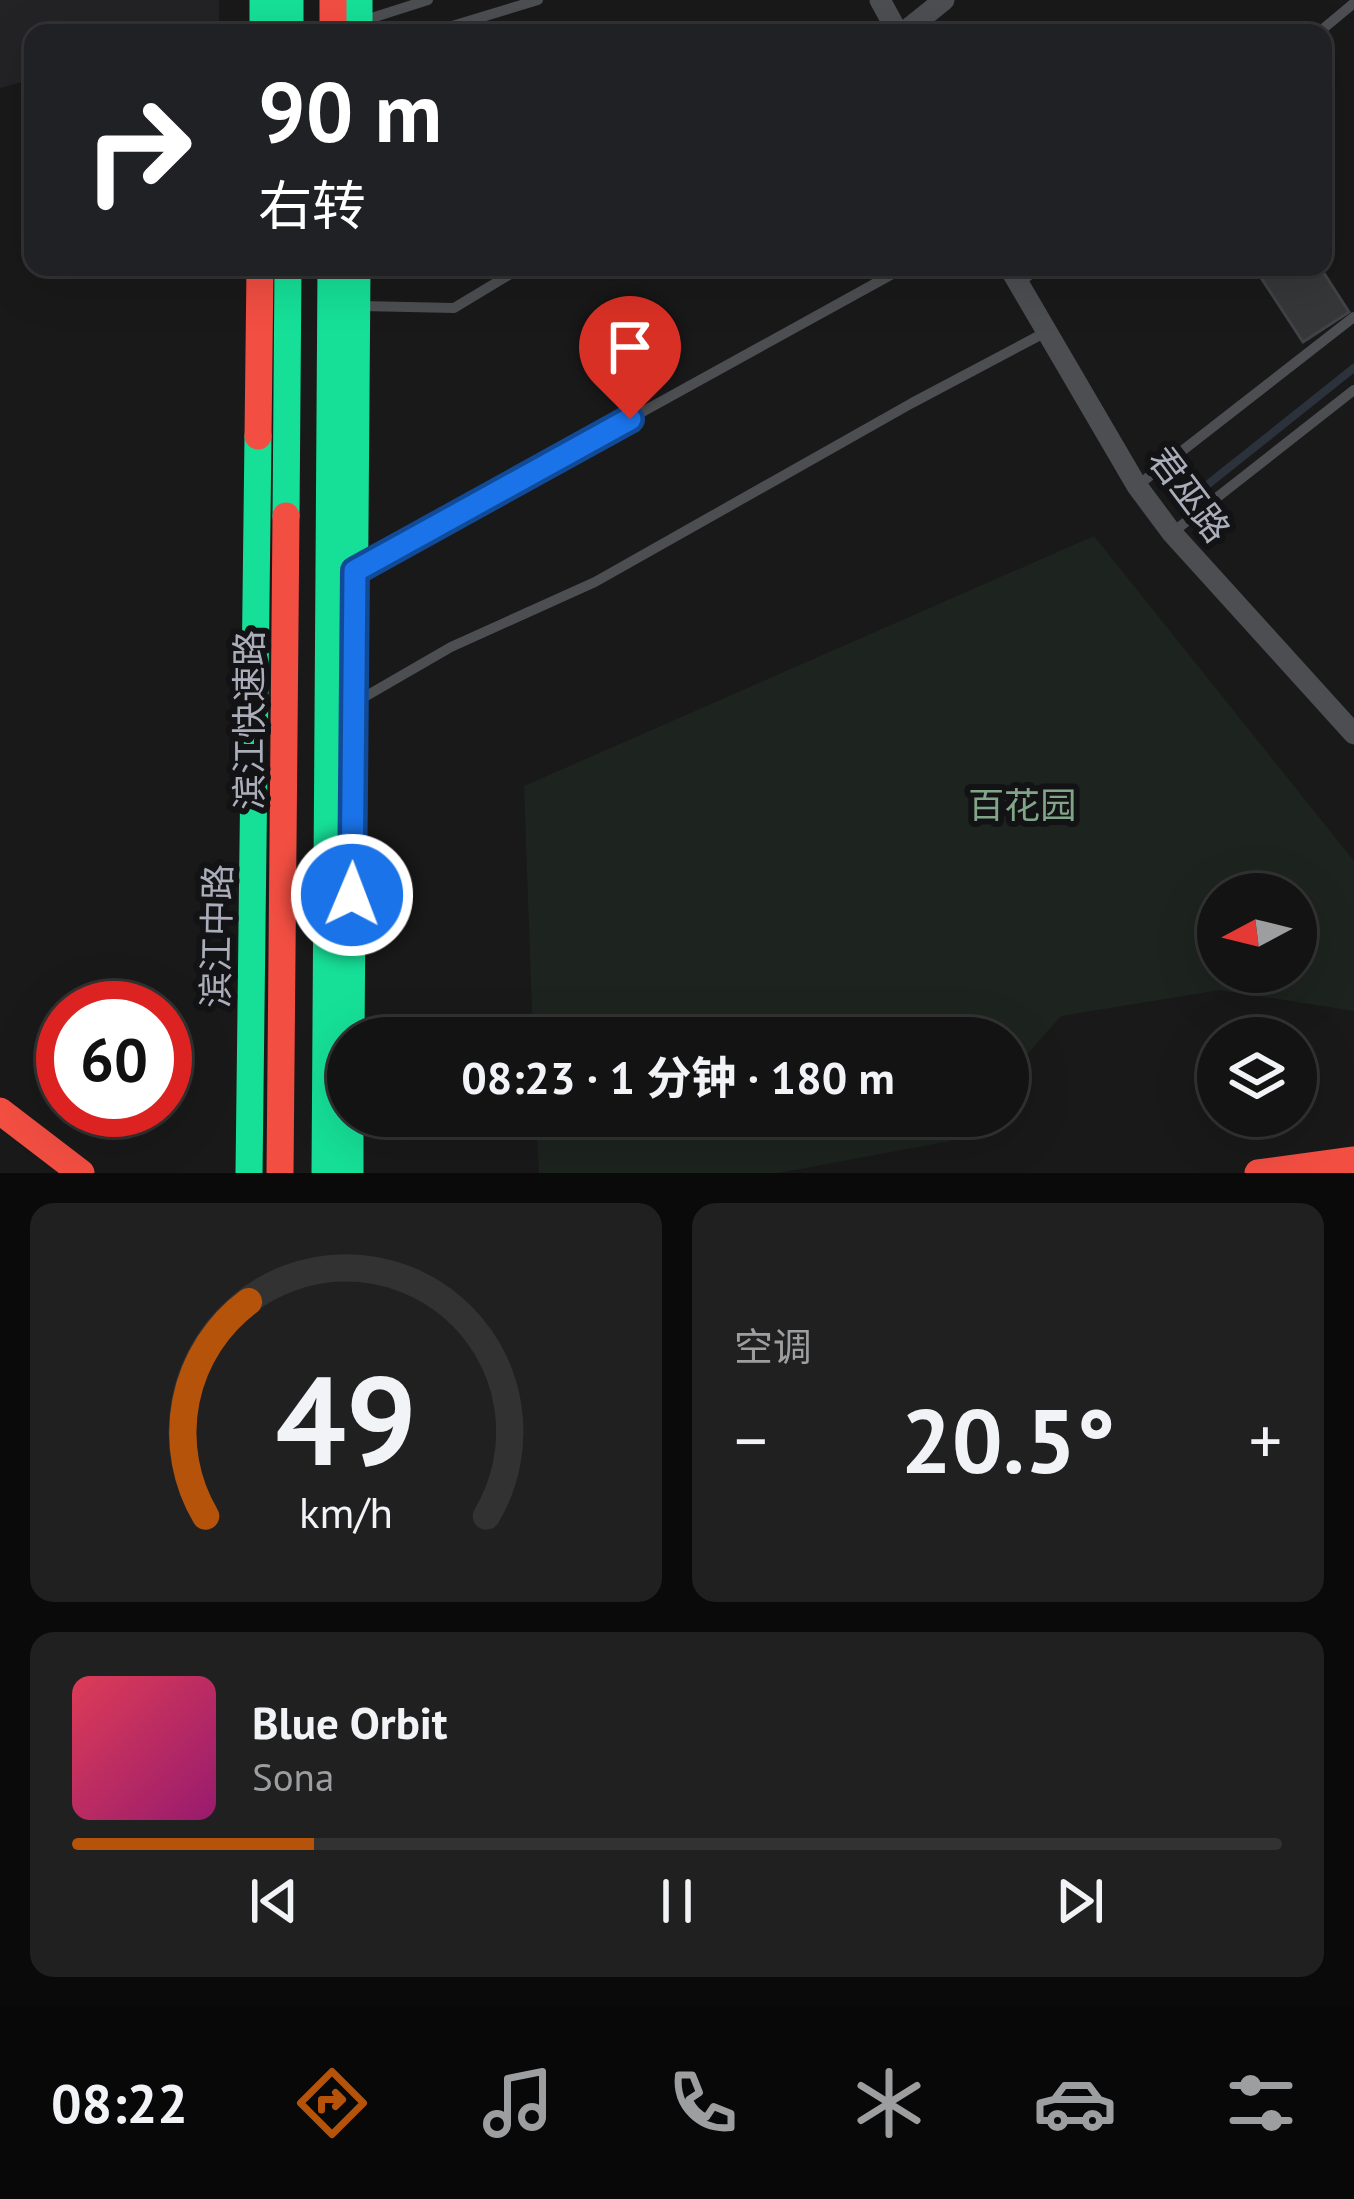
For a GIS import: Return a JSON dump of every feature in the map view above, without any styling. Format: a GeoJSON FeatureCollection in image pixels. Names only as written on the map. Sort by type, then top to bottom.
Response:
{"type":"FeatureCollection","features":[{"type":"Feature","properties":{"kind":"main road"},"geometry":{"type":"LineString","coordinates":[[333,0],[352,22]]}},
{"type":"Feature","properties":{"kind":"main road","name":"滨江中路"},"geometry":{"type":"LineString","coordinates":[[249,1173],[260,276]]}},
{"type":"Feature","properties":{"kind":"main road","name":"滨江快速路"},"geometry":{"type":"LineString","coordinates":[[280,1173],[288,276]]}},
{"type":"Feature","properties":{"kind":"main road"},"geometry":{"type":"LineString","coordinates":[[325,1173],[331,276]]}},
{"type":"Feature","properties":{"kind":"main road"},"geometry":{"type":"LineString","coordinates":[[351,1017],[357,276]]}},
{"type":"Feature","properties":{"kind":"main road"},"geometry":{"type":"LineString","coordinates":[[0,1112],[81,1173]]}},
{"type":"Feature","properties":{"kind":"main road"},"geometry":{"type":"LineString","coordinates":[[350,1137],[350,1173]]}},
{"type":"Feature","properties":{"kind":"main road"},"geometry":{"type":"LineString","coordinates":[[1258,1173],[1354,1160]]}},
{"type":"Feature","properties":{"kind":"street"},"geometry":{"type":"LineString","coordinates":[[912,24],[944,0]]}},
{"type":"Feature","properties":{"kind":"street","name":"君巫路"},"geometry":{"type":"LineString","coordinates":[[1014,276],[1137,486],[1172,532],[1354,734]]}},
{"type":"Feature","properties":{"kind":"lane"},"geometry":{"type":"LineString","coordinates":[[352,22],[428,0]]}},
{"type":"Feature","properties":{"kind":"lane"},"geometry":{"type":"LineString","coordinates":[[459,24],[538,0]]}},
{"type":"Feature","properties":{"kind":"lane"},"geometry":{"type":"LineString","coordinates":[[1329,24],[1354,3]]}},
{"type":"Feature","properties":{"kind":"lane"},"geometry":{"type":"LineString","coordinates":[[356,306],[454,308],[506,276]]}},
{"type":"Feature","properties":{"kind":"lane"},"geometry":{"type":"LineString","coordinates":[[355,571],[889,276]]}},
{"type":"Feature","properties":{"kind":"lane"},"geometry":{"type":"LineString","coordinates":[[1137,486],[1354,317]]}},
{"type":"Feature","properties":{"kind":"lane"},"geometry":{"type":"LineString","coordinates":[[353,704],[451,646],[595,582],[1046,332]]}},
{"type":"Feature","properties":{"kind":"lane"},"geometry":{"type":"LineString","coordinates":[[1172,532],[1354,390]]}},
{"type":"Feature","properties":{"kind":"shaded area"},"geometry":{"type":"Polygon","coordinates":[[[0,0],[219,0],[219,24],[24,24],[24,81],[0,88],[0,0]]]}},
{"type":"Feature","properties":{"kind":"green space","name":"百花园"},"geometry":{"type":"Polygon","coordinates":[[[1094,536],[1354,861],[1354,1011],[1239,993],[1317,993],[1317,873],[1197,873],[1197,993],[1202,993],[1061,1016],[1029,1052],[1029,1017],[532,1017],[524,786],[1094,536]]]}},
{"type":"Feature","properties":{"kind":"green space"},"geometry":{"type":"Polygon","coordinates":[[[537,1137],[954,1137],[779,1173],[539,1173],[537,1137]]]}},
{"type":"Feature","properties":{"kind":"building"},"geometry":{"type":"Polygon","coordinates":[[[1260,276],[1326,276],[1349,312],[1303,342],[1260,276]]]}},
{"type":"Feature","properties":{"kind":"waterway"},"geometry":{"type":"LineString","coordinates":[[1202,489],[1354,368]]}},
{"type":"Feature","properties":{"kind":"traffic: fast"},"geometry":{"type":"LineString","coordinates":[[263,0],[263,24]]}},
{"type":"Feature","properties":{"kind":"traffic: fast"},"geometry":{"type":"LineString","coordinates":[[290,0],[290,24]]}},
{"type":"Feature","properties":{"kind":"traffic: fast"},"geometry":{"type":"LineString","coordinates":[[359,0],[359,24]]}},
{"type":"Feature","properties":{"kind":"traffic: fast"},"geometry":{"type":"LineString","coordinates":[[286,516],[288,276]]}},
{"type":"Feature","properties":{"kind":"traffic: fast"},"geometry":{"type":"LineString","coordinates":[[325,1173],[331,276]]}},
{"type":"Feature","properties":{"kind":"traffic: fast"},"geometry":{"type":"LineString","coordinates":[[351,1017],[357,276]]}},
{"type":"Feature","properties":{"kind":"traffic: fast"},"geometry":{"type":"LineString","coordinates":[[249,1173],[258,436]]}},
{"type":"Feature","properties":{"kind":"traffic: fast"},"geometry":{"type":"LineString","coordinates":[[350,1137],[350,1173]]}},
{"type":"Feature","properties":{"kind":"traffic: jam"},"geometry":{"type":"LineString","coordinates":[[333,0],[333,24]]}},
{"type":"Feature","properties":{"kind":"traffic: jam"},"geometry":{"type":"LineString","coordinates":[[258,436],[260,276]]}},
{"type":"Feature","properties":{"kind":"traffic: jam"},"geometry":{"type":"LineString","coordinates":[[280,1173],[286,516]]}},
{"type":"Feature","properties":{"kind":"traffic: jam"},"geometry":{"type":"LineString","coordinates":[[0,1111],[81,1173]]}},
{"type":"Feature","properties":{"kind":"traffic: jam"},"geometry":{"type":"LineString","coordinates":[[1258,1173],[1354,1160]]}},
{"type":"Feature","properties":{"kind":"route"},"geometry":{"type":"LineString","coordinates":[[352,895],[355,571],[630,419]]}}]}
